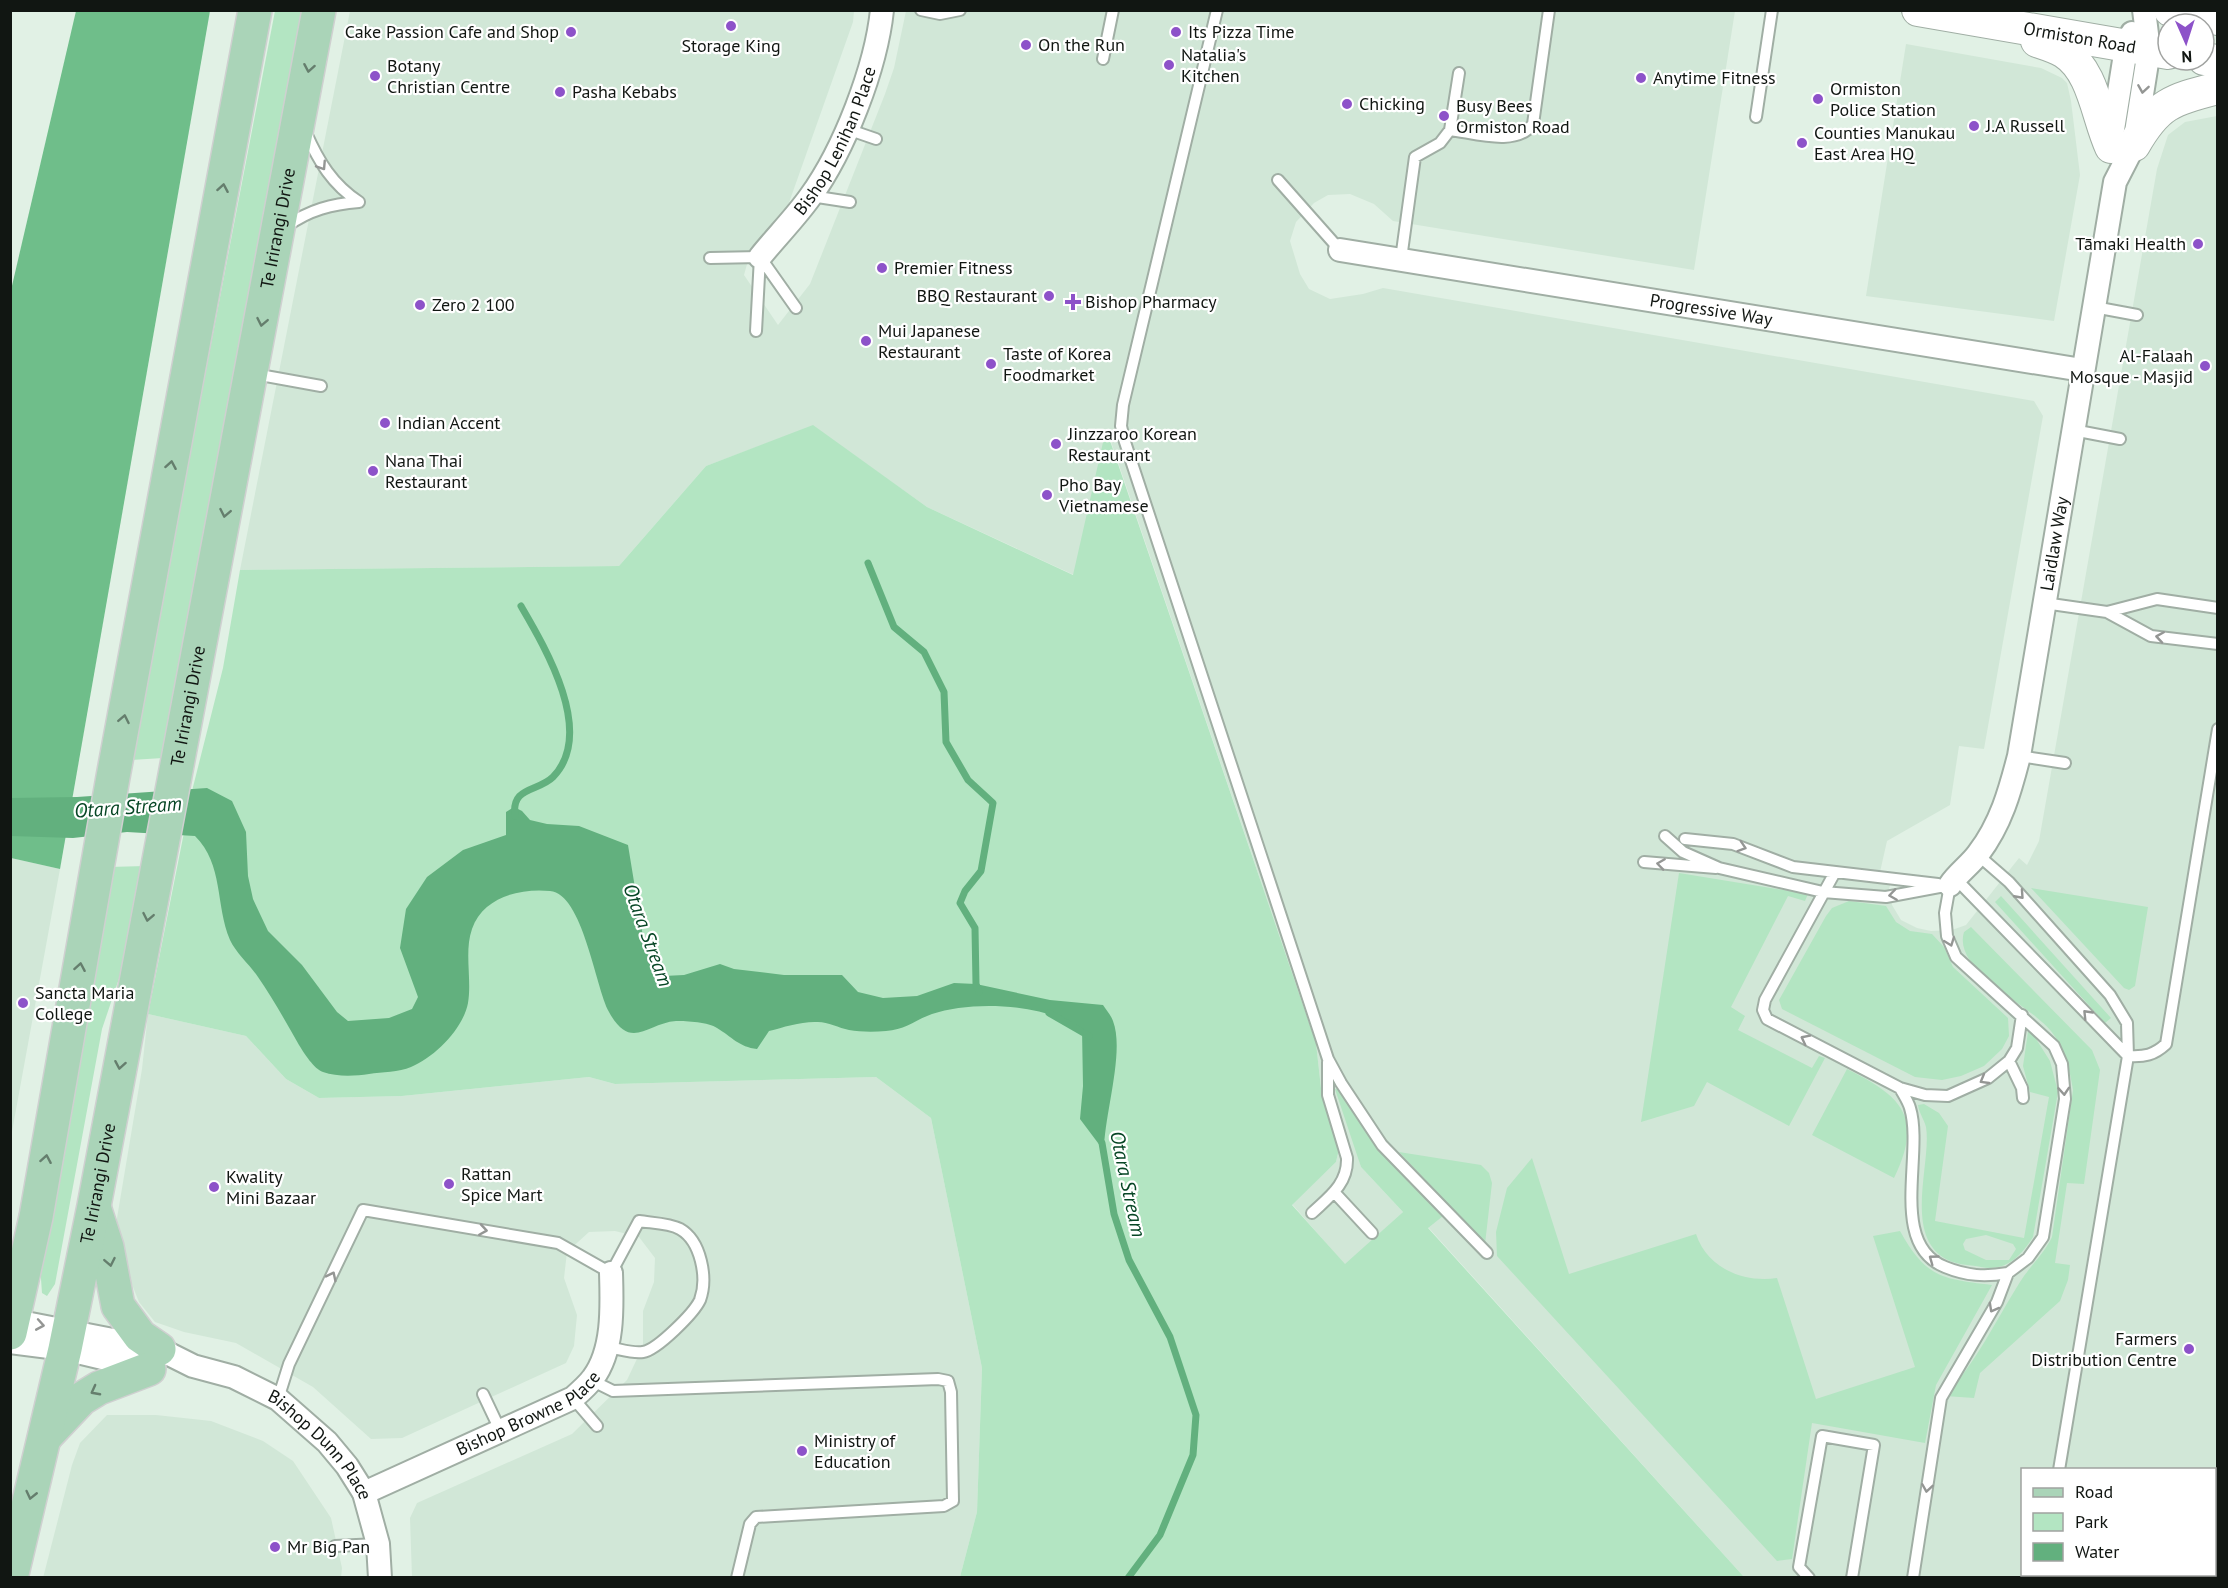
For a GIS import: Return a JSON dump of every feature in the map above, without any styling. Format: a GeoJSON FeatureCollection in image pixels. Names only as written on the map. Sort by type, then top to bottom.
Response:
{"type":"FeatureCollection","features":[{"type":"Feature","properties":{"kind":"main road"},"geometry":{"type":"LineString","coordinates":[[11,1329],[36,1217],[113,777],[255,10]]}},
{"type":"Feature","properties":{"kind":"main road","name":"Ormiston Road"},"geometry":{"type":"LineString","coordinates":[[1918,10],[2003,27],[2148,50]]}},
{"type":"Feature","properties":{"kind":"main road","name":"Te Irirangi Drive"},"geometry":{"type":"LineString","coordinates":[[11,1578],[67,1340],[94,1206],[319,11]]}},
{"type":"Feature","properties":{"kind":"main road"},"geometry":{"type":"LineString","coordinates":[[2003,27],[2062,51],[2075,61],[2084,73],[2122,146],[2159,110],[2179,98],[2217,88]]}},
{"type":"Feature","properties":{"kind":"main road"},"geometry":{"type":"LineString","coordinates":[[44,1438],[81,1399],[154,1359],[118,1306],[107,1247],[94,1206]]}},
{"type":"Feature","properties":{"kind":"main road"},"geometry":{"type":"LineString","coordinates":[[10,1260],[36,1217]]}},
{"type":"Feature","properties":{"kind":"street","name":"Bishop Lenihan Place"},"geometry":{"type":"LineString","coordinates":[[760,257],[811,196],[848,129],[879,40],[882,10]]}},
{"type":"Feature","properties":{"kind":"street","name":"Laidlaw Way"},"geometry":{"type":"LineString","coordinates":[[1953,881],[1978,855],[2008,801],[2019,756],[2115,182],[2122,146],[2148,50],[2142,10]]}},
{"type":"Feature","properties":{"kind":"street","name":"Progressive Way"},"geometry":{"type":"LineString","coordinates":[[1341,250],[2082,370]]}},
{"type":"Feature","properties":{"kind":"street","name":"Bishop Browne Place"},"geometry":{"type":"LineString","coordinates":[[364,1493],[573,1398],[591,1380],[606,1347],[612,1311],[611,1273]]}},
{"type":"Feature","properties":{"kind":"street","name":"Bishop Dunn Place"},"geometry":{"type":"LineString","coordinates":[[11,1329],[193,1366],[234,1377],[278,1399],[327,1442],[347,1466],[364,1493],[378,1544],[380,1578]]}},
{"type":"Feature","properties":{"kind":"lane"},"geometry":{"type":"LineString","coordinates":[[921,10],[941,12],[960,10]]}},
{"type":"Feature","properties":{"kind":"lane"},"geometry":{"type":"LineString","coordinates":[[1103,59],[1113,10]]}},
{"type":"Feature","properties":{"kind":"lane"},"geometry":{"type":"LineString","coordinates":[[1217,10],[1123,405],[1121,426],[1328,1059],[1382,1145],[1487,1253]]}},
{"type":"Feature","properties":{"kind":"lane"},"geometry":{"type":"LineString","coordinates":[[1450,130],[1512,138],[1527,132],[1533,124],[1549,10]]}},
{"type":"Feature","properties":{"kind":"lane"},"geometry":{"type":"LineString","coordinates":[[1756,117],[1772,10]]}},
{"type":"Feature","properties":{"kind":"lane"},"geometry":{"type":"LineString","coordinates":[[1401,259],[1415,157],[1440,143],[1450,130],[1459,73]]}},
{"type":"Feature","properties":{"kind":"lane"},"geometry":{"type":"LineString","coordinates":[[279,231],[301,216],[324,207],[359,202],[346,194],[325,172],[299,119]]}},
{"type":"Feature","properties":{"kind":"lane"},"geometry":{"type":"LineString","coordinates":[[848,129],[876,139]]}},
{"type":"Feature","properties":{"kind":"lane"},"geometry":{"type":"LineString","coordinates":[[1278,180],[1341,250]]}},
{"type":"Feature","properties":{"kind":"lane"},"geometry":{"type":"LineString","coordinates":[[811,196],[850,202]]}},
{"type":"Feature","properties":{"kind":"lane"},"geometry":{"type":"LineString","coordinates":[[710,258],[760,257]]}},
{"type":"Feature","properties":{"kind":"lane"},"geometry":{"type":"LineString","coordinates":[[760,257],[796,308]]}},
{"type":"Feature","properties":{"kind":"lane"},"geometry":{"type":"LineString","coordinates":[[756,331],[760,257]]}},
{"type":"Feature","properties":{"kind":"lane"},"geometry":{"type":"LineString","coordinates":[[2094,306],[2137,315]]}},
{"type":"Feature","properties":{"kind":"lane"},"geometry":{"type":"LineString","coordinates":[[252,374],[321,386]]}},
{"type":"Feature","properties":{"kind":"lane"},"geometry":{"type":"LineString","coordinates":[[2073,430],[2120,439]]}},
{"type":"Feature","properties":{"kind":"lane"},"geometry":{"type":"LineString","coordinates":[[2107,612],[2157,598],[2217,608]]}},
{"type":"Feature","properties":{"kind":"lane"},"geometry":{"type":"LineString","coordinates":[[2044,603],[2107,612],[2151,636],[2217,644]]}},
{"type":"Feature","properties":{"kind":"lane"},"geometry":{"type":"LineString","coordinates":[[1685,839],[1732,844],[1779,864],[1834,874],[1953,881],[2128,1056],[2144,1057],[2157,1053],[2166,1044],[2217,729]]}},
{"type":"Feature","properties":{"kind":"lane"},"geometry":{"type":"LineString","coordinates":[[2019,756],[2065,763]]}},
{"type":"Feature","properties":{"kind":"lane"},"geometry":{"type":"LineString","coordinates":[[1665,836],[1683,852],[1719,868]]}},
{"type":"Feature","properties":{"kind":"lane"},"geometry":{"type":"LineString","coordinates":[[1978,855],[2009,882],[2110,995],[2127,1023],[2128,1056],[2059,1468]]}},
{"type":"Feature","properties":{"kind":"lane"},"geometry":{"type":"LineString","coordinates":[[1644,862],[1719,868],[1823,892],[1886,897],[1953,881]]}},
{"type":"Feature","properties":{"kind":"lane"},"geometry":{"type":"LineString","coordinates":[[1834,874],[1765,1000],[1763,1015],[1777,1025],[1900,1088],[1925,1095],[1948,1096],[1988,1078],[2009,1061],[2017,1048],[2022,1015]]}},
{"type":"Feature","properties":{"kind":"lane"},"geometry":{"type":"LineString","coordinates":[[1900,1088],[1910,1108],[1914,1130],[1912,1210],[1916,1237],[1924,1253],[1938,1264],[1957,1272],[1984,1277],[2008,1273],[2028,1257],[2043,1237],[2065,1099],[2062,1064],[2054,1046],[1956,957],[1947,936],[1945,913],[1953,881]]}},
{"type":"Feature","properties":{"kind":"lane"},"geometry":{"type":"LineString","coordinates":[[1312,1213],[1345,1179],[1347,1158],[1328,1095],[1328,1059]]}},
{"type":"Feature","properties":{"kind":"lane"},"geometry":{"type":"LineString","coordinates":[[2009,1061],[2022,1088],[2023,1098]]}},
{"type":"Feature","properties":{"kind":"lane"},"geometry":{"type":"LineString","coordinates":[[1334,1192],[1372,1233]]}},
{"type":"Feature","properties":{"kind":"lane"},"geometry":{"type":"LineString","coordinates":[[278,1399],[290,1364],[363,1210],[558,1243],[611,1273],[639,1221],[680,1229],[695,1245],[703,1264],[700,1300],[678,1326],[660,1342],[643,1352],[606,1347]]}},
{"type":"Feature","properties":{"kind":"lane"},"geometry":{"type":"LineString","coordinates":[[1913,1578],[1941,1398],[1997,1302],[2008,1273]]}},
{"type":"Feature","properties":{"kind":"lane"},"geometry":{"type":"LineString","coordinates":[[591,1380],[613,1391],[938,1379],[948,1381],[953,1501],[944,1506],[756,1517],[750,1524],[737,1578]]}},
{"type":"Feature","properties":{"kind":"lane"},"geometry":{"type":"LineString","coordinates":[[483,1394],[501,1432]]}},
{"type":"Feature","properties":{"kind":"lane"},"geometry":{"type":"LineString","coordinates":[[573,1398],[597,1426]]}},
{"type":"Feature","properties":{"kind":"lane"},"geometry":{"type":"LineString","coordinates":[[1809,1578],[1799,1567],[1822,1436],[1874,1445],[1852,1578]]}},
{"type":"Feature","properties":{"kind":"lane"},"geometry":{"type":"LineString","coordinates":[[335,1546],[378,1544]]}},
{"type":"Feature","properties":{"kind":"shaded area"},"geometry":{"type":"Polygon","coordinates":[[[76,11],[210,11],[60,869],[11,858],[11,290],[76,11]]]}},
{"type":"Feature","properties":{"kind":"shaded area"},"geometry":{"type":"Polygon","coordinates":[[[350,11],[854,11],[853,22],[785,214],[751,250],[744,275],[778,325],[810,284],[885,94],[894,68],[906,11],[1735,11],[1694,270],[1393,221],[1374,204],[1350,194],[1328,195],[1314,203],[1296,222],[1290,241],[1300,274],[1309,289],[1330,299],[1363,294],[1383,288],[2034,401],[2043,416],[1984,749],[1959,746],[1950,805],[1887,841],[1880,872],[1893,874],[1889,889],[1892,905],[1901,920],[1917,928],[1931,931],[1952,930],[1966,925],[2019,858],[2027,865],[2039,841],[2157,169],[2168,135],[2185,122],[2217,116],[2217,1577],[1744,1577],[1428,1227],[1443,1215],[1377,1147],[1340,1089],[1361,1167],[1403,1212],[1345,1265],[1292,1204],[1336,1162],[1339,1149],[1322,1097],[1316,1043],[1107,430],[1074,575],[927,507],[813,426],[706,466],[619,566],[240,570],[350,11]]]}},
{"type":"Feature","properties":{"kind":"shaded area"},"geometry":{"type":"Polygon","coordinates":[[[1906,44],[2041,68],[2062,78],[2067,83],[2080,175],[2054,321],[1866,296],[1906,44]]]}},
{"type":"Feature","properties":{"kind":"shaded area","name":"Sancta Maria College"},"geometry":{"type":"Polygon","coordinates":[[[11,858],[60,869],[11,1137],[11,858]]]}},
{"type":"Feature","properties":{"kind":"shaded area"},"geometry":{"type":"Polygon","coordinates":[[[148,1014],[246,1036],[286,1079],[319,1098],[402,1096],[589,1077],[615,1084],[876,1077],[931,1118],[982,1368],[977,1512],[960,1577],[412,1577],[410,1518],[417,1503],[572,1434],[627,1380],[643,1346],[643,1311],[654,1282],[655,1258],[639,1237],[615,1231],[589,1232],[567,1252],[564,1278],[577,1315],[574,1346],[566,1363],[402,1438],[371,1439],[313,1387],[236,1343],[184,1332],[155,1322],[139,1302],[121,1257],[116,1224],[142,1069],[148,1014]]]}},
{"type":"Feature","properties":{"kind":"shaded area"},"geometry":{"type":"Polygon","coordinates":[[[107,1415],[156,1415],[211,1421],[263,1441],[293,1461],[331,1518],[342,1568],[341,1578],[43,1578],[72,1465],[80,1443],[107,1415]]]}},
{"type":"Feature","properties":{"kind":"green space"},"geometry":{"type":"Polygon","coordinates":[[[275,11],[307,11],[163,758],[131,760],[275,11]]]}},
{"type":"Feature","properties":{"kind":"green space"},"geometry":{"type":"Polygon","coordinates":[[[813,425],[927,507],[1073,575],[1106,429],[1316,1043],[1322,1097],[1339,1149],[1336,1162],[1292,1205],[1345,1264],[1403,1212],[1361,1167],[1335,1089],[1340,1089],[1377,1147],[1443,1216],[1428,1228],[1744,1577],[960,1577],[977,1512],[982,1368],[931,1118],[876,1077],[615,1084],[589,1077],[402,1096],[319,1098],[286,1079],[246,1036],[148,1014],[193,787],[223,668],[240,570],[619,566],[706,466],[813,425]]]}},
{"type":"Feature","properties":{"kind":"green space"},"geometry":{"type":"Polygon","coordinates":[[[145,866],[132,940],[102,1029],[55,1284],[47,1296],[42,1293],[40,1265],[109,867],[145,866]]]}},
{"type":"Feature","properties":{"kind":"green space"},"geometry":{"type":"Polygon","coordinates":[[[1679,873],[1808,894],[1805,901],[1788,896],[1731,1007],[1745,1016],[1738,1030],[1812,1068],[1819,1056],[1825,1058],[1789,1126],[1707,1082],[1694,1106],[1641,1122],[1679,873]]]}},
{"type":"Feature","properties":{"kind":"green space"},"geometry":{"type":"Polygon","coordinates":[[[2031,888],[2148,907],[2135,986],[2129,990],[2124,988],[2031,888]]]}},
{"type":"Feature","properties":{"kind":"green space"},"geometry":{"type":"Polygon","coordinates":[[[2001,896],[2111,1018],[2105,1023],[1995,902],[2001,896]]]}},
{"type":"Feature","properties":{"kind":"green space"},"geometry":{"type":"Polygon","coordinates":[[[1849,901],[1886,906],[1896,922],[1910,931],[1932,934],[1944,947],[1953,967],[2008,1018],[2009,1036],[2002,1049],[1984,1066],[1961,1076],[1942,1080],[1915,1077],[1782,1009],[1779,1000],[1826,916],[1832,908],[1849,901]]]}},
{"type":"Feature","properties":{"kind":"green space"},"geometry":{"type":"Polygon","coordinates":[[[1971,927],[2092,1050],[2100,1070],[2084,1184],[2067,1183],[2055,1263],[2070,1265],[2068,1280],[2060,1301],[1980,1373],[1974,1398],[1945,1396],[1976,1355],[2020,1282],[2052,1237],[2073,1090],[2066,1059],[2051,1031],[1995,986],[1970,960],[1963,946],[1964,932],[1971,927]]]}},
{"type":"Feature","properties":{"kind":"green space"},"geometry":{"type":"Polygon","coordinates":[[[2031,1031],[2050,1061],[2058,1092],[2033,1237],[2018,1256],[2005,1265],[1990,1268],[1950,1261],[1935,1250],[1926,1236],[1922,1219],[1927,1142],[1926,1127],[1918,1105],[1924,1104],[1939,1113],[1948,1126],[1935,1221],[2024,1238],[2049,1097],[2030,1092],[2023,1066],[2028,1032],[2031,1031]],[[1986,1235],[1966,1239],[1963,1244],[1965,1250],[1986,1260],[2009,1260],[2016,1249],[2013,1244],[1986,1235]]]}},
{"type":"Feature","properties":{"kind":"green space"},"geometry":{"type":"Polygon","coordinates":[[[1847,1069],[1881,1089],[1894,1099],[1902,1110],[1907,1123],[1907,1139],[1903,1157],[1894,1178],[1812,1135],[1847,1069]]]}},
{"type":"Feature","properties":{"kind":"green space"},"geometry":{"type":"Polygon","coordinates":[[[1399,1152],[1481,1165],[1489,1173],[1492,1183],[1485,1244],[1399,1152]]]}},
{"type":"Feature","properties":{"kind":"green space"},"geometry":{"type":"Polygon","coordinates":[[[1532,1158],[1569,1274],[1696,1234],[1701,1246],[1709,1256],[1728,1271],[1752,1278],[1777,1278],[1816,1399],[1915,1367],[1873,1236],[1900,1231],[1918,1258],[1937,1273],[1960,1281],[1992,1285],[1936,1385],[1925,1443],[1812,1423],[1792,1559],[1777,1561],[1497,1256],[1496,1232],[1507,1188],[1532,1158]]]}},
{"type":"Feature","properties":{"kind":"water"},"geometry":{"type":"Polygon","coordinates":[[[207,788],[232,801],[246,832],[248,876],[253,899],[268,931],[302,965],[337,1012],[348,1021],[389,1018],[412,1009],[418,997],[400,948],[406,909],[427,877],[463,850],[506,835],[506,812],[514,807],[522,811],[530,820],[547,824],[579,826],[628,845],[644,943],[652,968],[664,976],[684,975],[720,964],[734,969],[784,975],[842,975],[858,992],[883,998],[917,996],[954,983],[976,984],[1050,1000],[1103,1005],[1113,1021],[1117,1049],[1104,1151],[1080,1119],[1083,1086],[1082,1029],[1067,1021],[1049,1014],[1009,1007],[968,1007],[932,1014],[904,1027],[886,1031],[853,1031],[822,1022],[799,1023],[769,1031],[757,1049],[740,1044],[709,1024],[698,1022],[676,1021],[632,1033],[625,1031],[617,1024],[609,1012],[587,943],[571,908],[561,896],[550,891],[527,891],[504,897],[485,909],[477,918],[472,929],[468,956],[468,1003],[460,1023],[438,1049],[411,1067],[396,1071],[352,1076],[323,1072],[316,1068],[306,1056],[264,985],[230,940],[211,859],[195,836],[127,832],[73,838],[11,836],[11,798],[77,797],[207,788]]]}},
{"type":"Feature","properties":{"kind":"waterway"},"geometry":{"type":"LineString","coordinates":[[868,563],[894,627],[924,652],[944,692],[946,742],[968,780],[993,803],[981,871],[965,891],[960,903],[975,928],[976,984],[979,992]]}},
{"type":"Feature","properties":{"kind":"waterway"},"geometry":{"type":"LineString","coordinates":[[515,816],[515,806],[521,794],[553,777],[565,759],[570,737],[568,714],[562,690],[542,644],[521,606]]}},
{"type":"Feature","properties":{"kind":"waterway","name":"Otara Stream"},"geometry":{"type":"LineString","coordinates":[[1049,1013],[1089,1036]]}},
{"type":"Feature","properties":{"kind":"waterway","name":"Otara Stream"},"geometry":{"type":"LineString","coordinates":[[1102,1143],[1114,1214],[1129,1260],[1170,1337],[1196,1415],[1193,1455],[1160,1535],[1128,1578]]}},
{"type":"Feature","properties":{"kind":"place","name":"Storage King"},"geometry":{"type":"Point","coordinates":[731,26]}},
{"type":"Feature","properties":{"kind":"place","name":"Cake Passion Cafe and Shop"},"geometry":{"type":"Point","coordinates":[571,32]}},
{"type":"Feature","properties":{"kind":"place","name":"Its Pizza Time"},"geometry":{"type":"Point","coordinates":[1176,32]}},
{"type":"Feature","properties":{"kind":"place","name":"On the Run"},"geometry":{"type":"Point","coordinates":[1026,45]}},
{"type":"Feature","properties":{"kind":"place","name":"Natalia's Kitchen"},"geometry":{"type":"Point","coordinates":[1169,65]}},
{"type":"Feature","properties":{"kind":"place","name":"Botany Christian Centre"},"geometry":{"type":"Point","coordinates":[375,76]}},
{"type":"Feature","properties":{"kind":"place","name":"Anytime Fitness"},"geometry":{"type":"Point","coordinates":[1641,78]}},
{"type":"Feature","properties":{"kind":"place","name":"Pasha Kebabs"},"geometry":{"type":"Point","coordinates":[560,92]}},
{"type":"Feature","properties":{"kind":"place","name":"Ormiston Police Station"},"geometry":{"type":"Point","coordinates":[1818,99]}},
{"type":"Feature","properties":{"kind":"place","name":"Chicking"},"geometry":{"type":"Point","coordinates":[1347,104]}},
{"type":"Feature","properties":{"kind":"place","name":"Busy Bees Ormiston Road"},"geometry":{"type":"Point","coordinates":[1444,116]}},
{"type":"Feature","properties":{"kind":"place","name":"J.A Russell"},"geometry":{"type":"Point","coordinates":[1974,126]}},
{"type":"Feature","properties":{"kind":"place","name":"Counties Manukau East Area HQ"},"geometry":{"type":"Point","coordinates":[1802,143]}},
{"type":"Feature","properties":{"kind":"place","name":"Tāmaki Health"},"geometry":{"type":"Point","coordinates":[2198,244]}},
{"type":"Feature","properties":{"kind":"place","name":"Premier Fitness"},"geometry":{"type":"Point","coordinates":[882,268]}},
{"type":"Feature","properties":{"kind":"place","name":"BBQ Restaurant"},"geometry":{"type":"Point","coordinates":[1049,296]}},
{"type":"Feature","properties":{"kind":"place","name":"Bishop Pharmacy"},"geometry":{"type":"Point","coordinates":[1073,302]}},
{"type":"Feature","properties":{"kind":"place","name":"Zero 2 100"},"geometry":{"type":"Point","coordinates":[420,305]}},
{"type":"Feature","properties":{"kind":"place","name":"Mui Japanese Restaurant"},"geometry":{"type":"Point","coordinates":[866,341]}},
{"type":"Feature","properties":{"kind":"place","name":"Taste of Korea Foodmarket"},"geometry":{"type":"Point","coordinates":[991,364]}},
{"type":"Feature","properties":{"kind":"place","name":"Al-Falaah Mosque - Masjid"},"geometry":{"type":"Point","coordinates":[2205,366]}},
{"type":"Feature","properties":{"kind":"place","name":"Indian Accent"},"geometry":{"type":"Point","coordinates":[385,423]}},
{"type":"Feature","properties":{"kind":"place","name":"Jinzzaroo Korean Restaurant"},"geometry":{"type":"Point","coordinates":[1056,444]}},
{"type":"Feature","properties":{"kind":"place","name":"Nana Thai Restaurant"},"geometry":{"type":"Point","coordinates":[373,471]}},
{"type":"Feature","properties":{"kind":"place","name":"Pho Bay Vietnamese"},"geometry":{"type":"Point","coordinates":[1047,495]}},
{"type":"Feature","properties":{"kind":"place","name":"Sancta Maria College"},"geometry":{"type":"Point","coordinates":[23,1003]}},
{"type":"Feature","properties":{"kind":"place","name":"Rattan Spice Mart"},"geometry":{"type":"Point","coordinates":[449,1184]}},
{"type":"Feature","properties":{"kind":"place","name":"Kwality Mini Bazaar"},"geometry":{"type":"Point","coordinates":[214,1187]}},
{"type":"Feature","properties":{"kind":"place","name":"Farmers Distribution Centre"},"geometry":{"type":"Point","coordinates":[2189,1349]}},
{"type":"Feature","properties":{"kind":"place","name":"Ministry of Education"},"geometry":{"type":"Point","coordinates":[802,1451]}},
{"type":"Feature","properties":{"kind":"place","name":"Mr Big Pan"},"geometry":{"type":"Point","coordinates":[275,1547]}}]}
